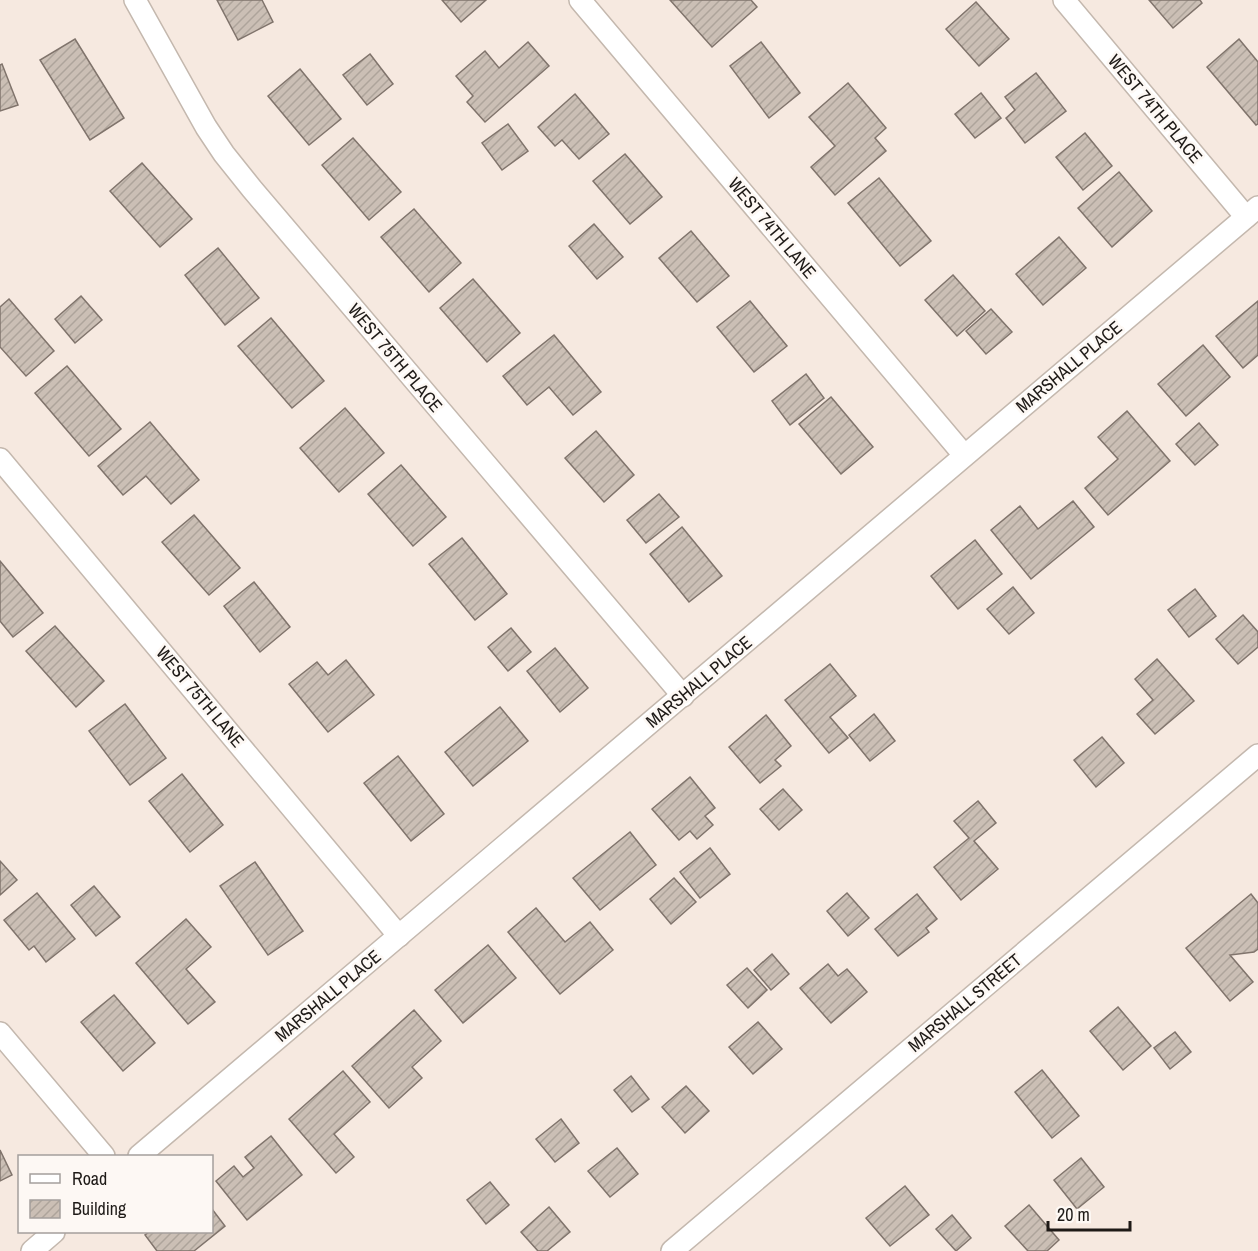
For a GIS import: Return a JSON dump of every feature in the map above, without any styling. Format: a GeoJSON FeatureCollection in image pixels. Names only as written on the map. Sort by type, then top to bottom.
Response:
{"type":"FeatureCollection","features":[{"type":"Feature","properties":{"kind":"street","name":"WEST 75TH PLACE"},"geometry":{"type":"LineString","coordinates":[[135,0],[206,127],[231,163],[683,696]]}},
{"type":"Feature","properties":{"kind":"street","name":"WEST 74TH LANE"},"geometry":{"type":"LineString","coordinates":[[580,0],[964,455]]}},
{"type":"Feature","properties":{"kind":"street","name":"WEST 74TH PLACE"},"geometry":{"type":"LineString","coordinates":[[1064,0],[1252,212]]}},
{"type":"Feature","properties":{"kind":"street","name":"MARSHALL PLACE"},"geometry":{"type":"LineString","coordinates":[[140,1155],[1252,212]]}},
{"type":"Feature","properties":{"kind":"street","name":"WEST 75TH LANE"},"geometry":{"type":"LineString","coordinates":[[0,459],[399,936]]}},
{"type":"Feature","properties":{"kind":"street","name":"MARSHALL STREET"},"geometry":{"type":"LineString","coordinates":[[672,1251],[1258,755]]}},
{"type":"Feature","properties":{"kind":"street"},"geometry":{"type":"LineString","coordinates":[[0,1033],[103,1155]]}},
{"type":"Feature","properties":{"kind":"street"},"geometry":{"type":"LineString","coordinates":[[32,1251],[53,1233]]}},
{"type":"Feature","properties":{"kind":"building"},"geometry":{"type":"Polygon","coordinates":[[[217,0],[262,0],[273,22],[238,40],[217,0]]]}},
{"type":"Feature","properties":{"kind":"building"},"geometry":{"type":"Polygon","coordinates":[[[442,0],[486,0],[461,22],[442,0]]]}},
{"type":"Feature","properties":{"kind":"building"},"geometry":{"type":"Polygon","coordinates":[[[670,0],[751,0],[757,7],[712,47],[670,0]]]}},
{"type":"Feature","properties":{"kind":"building"},"geometry":{"type":"Polygon","coordinates":[[[1149,0],[1200,0],[1202,3],[1173,28],[1149,0]]]}},
{"type":"Feature","properties":{"kind":"building"},"geometry":{"type":"Polygon","coordinates":[[[976,2],[1009,39],[979,66],[946,29],[976,2]]]}},
{"type":"Feature","properties":{"kind":"building"},"geometry":{"type":"Polygon","coordinates":[[[75,39],[124,118],[90,140],[40,60],[75,39]]]}},
{"type":"Feature","properties":{"kind":"building"},"geometry":{"type":"Polygon","coordinates":[[[1239,39],[1258,62],[1258,124],[1256,125],[1207,67],[1239,39]]]}},
{"type":"Feature","properties":{"kind":"building"},"geometry":{"type":"Polygon","coordinates":[[[528,42],[549,66],[485,122],[467,102],[473,96],[456,76],[485,51],[499,68],[528,42]]]}},
{"type":"Feature","properties":{"kind":"building"},"geometry":{"type":"Polygon","coordinates":[[[761,42],[800,93],[769,118],[730,66],[761,42]]]}},
{"type":"Feature","properties":{"kind":"building"},"geometry":{"type":"Polygon","coordinates":[[[370,54],[393,84],[367,105],[343,75],[370,54]]]}},
{"type":"Feature","properties":{"kind":"building"},"geometry":{"type":"Polygon","coordinates":[[[2,64],[18,105],[0,111],[0,65],[2,64]]]}},
{"type":"Feature","properties":{"kind":"building"},"geometry":{"type":"Polygon","coordinates":[[[300,69],[341,119],[309,145],[268,96],[300,69]]]}},
{"type":"Feature","properties":{"kind":"building"},"geometry":{"type":"Polygon","coordinates":[[[1036,73],[1066,111],[1025,143],[1006,118],[1015,110],[1005,97],[1036,73]]]}},
{"type":"Feature","properties":{"kind":"building"},"geometry":{"type":"Polygon","coordinates":[[[848,83],[886,128],[875,138],[886,151],[835,195],[811,167],[835,146],[809,117],[848,83]]]}},
{"type":"Feature","properties":{"kind":"building"},"geometry":{"type":"Polygon","coordinates":[[[981,93],[1001,118],[975,138],[955,114],[981,93]]]}},
{"type":"Feature","properties":{"kind":"building"},"geometry":{"type":"Polygon","coordinates":[[[575,94],[609,134],[579,159],[562,140],[555,146],[538,127],[575,94]]]}},
{"type":"Feature","properties":{"kind":"building"},"geometry":{"type":"Polygon","coordinates":[[[508,124],[528,151],[502,170],[482,143],[508,124]]]}},
{"type":"Feature","properties":{"kind":"building"},"geometry":{"type":"Polygon","coordinates":[[[1085,133],[1112,166],[1083,190],[1056,157],[1085,133]]]}},
{"type":"Feature","properties":{"kind":"building"},"geometry":{"type":"Polygon","coordinates":[[[353,138],[401,192],[369,220],[322,165],[353,138]]]}},
{"type":"Feature","properties":{"kind":"building"},"geometry":{"type":"Polygon","coordinates":[[[625,154],[662,197],[630,224],[593,181],[625,154]]]}},
{"type":"Feature","properties":{"kind":"building"},"geometry":{"type":"Polygon","coordinates":[[[142,163],[192,219],[160,247],[110,191],[142,163]]]}},
{"type":"Feature","properties":{"kind":"building"},"geometry":{"type":"Polygon","coordinates":[[[1119,172],[1152,211],[1112,247],[1078,208],[1119,172]]]}},
{"type":"Feature","properties":{"kind":"building"},"geometry":{"type":"Polygon","coordinates":[[[879,178],[931,241],[900,266],[848,203],[879,178]]]}},
{"type":"Feature","properties":{"kind":"building"},"geometry":{"type":"Polygon","coordinates":[[[414,209],[461,263],[429,292],[381,237],[414,209]]]}},
{"type":"Feature","properties":{"kind":"building"},"geometry":{"type":"Polygon","coordinates":[[[594,224],[623,257],[597,279],[569,246],[594,224]]]}},
{"type":"Feature","properties":{"kind":"building"},"geometry":{"type":"Polygon","coordinates":[[[691,231],[729,276],[697,302],[659,258],[691,231]]]}},
{"type":"Feature","properties":{"kind":"building"},"geometry":{"type":"Polygon","coordinates":[[[1059,237],[1086,268],[1043,305],[1016,274],[1059,237]]]}},
{"type":"Feature","properties":{"kind":"building"},"geometry":{"type":"Polygon","coordinates":[[[218,248],[259,298],[225,325],[185,275],[218,248]]]}},
{"type":"Feature","properties":{"kind":"building"},"geometry":{"type":"Polygon","coordinates":[[[953,275],[985,311],[957,336],[925,300],[953,275]]]}},
{"type":"Feature","properties":{"kind":"building"},"geometry":{"type":"Polygon","coordinates":[[[473,279],[520,333],[487,362],[440,308],[473,279]]]}},
{"type":"Feature","properties":{"kind":"building"},"geometry":{"type":"Polygon","coordinates":[[[81,296],[102,320],[75,343],[55,319],[81,296]]]}},
{"type":"Feature","properties":{"kind":"building"},"geometry":{"type":"Polygon","coordinates":[[[9,299],[54,351],[26,376],[0,347],[0,307],[9,299]]]}},
{"type":"Feature","properties":{"kind":"building"},"geometry":{"type":"Polygon","coordinates":[[[750,301],[787,346],[754,372],[717,327],[750,301]]]}},
{"type":"Feature","properties":{"kind":"building"},"geometry":{"type":"Polygon","coordinates":[[[1258,301],[1258,355],[1243,368],[1216,336],[1258,301]]]}},
{"type":"Feature","properties":{"kind":"building"},"geometry":{"type":"Polygon","coordinates":[[[991,309],[1012,332],[986,354],[966,331],[991,309]]]}},
{"type":"Feature","properties":{"kind":"building"},"geometry":{"type":"Polygon","coordinates":[[[271,318],[324,381],[292,408],[238,346],[271,318]]]}},
{"type":"Feature","properties":{"kind":"building"},"geometry":{"type":"Polygon","coordinates":[[[554,335],[601,392],[573,415],[549,387],[527,405],[503,376],[554,335]]]}},
{"type":"Feature","properties":{"kind":"building"},"geometry":{"type":"Polygon","coordinates":[[[1203,345],[1230,377],[1186,416],[1158,384],[1203,345]]]}},
{"type":"Feature","properties":{"kind":"building"},"geometry":{"type":"Polygon","coordinates":[[[67,366],[121,429],[89,456],[35,393],[67,366]]]}},
{"type":"Feature","properties":{"kind":"building"},"geometry":{"type":"Polygon","coordinates":[[[806,374],[824,398],[790,425],[772,401],[806,374]]]}},
{"type":"Feature","properties":{"kind":"building"},"geometry":{"type":"Polygon","coordinates":[[[831,397],[873,447],[841,474],[799,424],[831,397]]]}},
{"type":"Feature","properties":{"kind":"building"},"geometry":{"type":"Polygon","coordinates":[[[345,408],[384,453],[339,492],[300,448],[345,408]]]}},
{"type":"Feature","properties":{"kind":"building"},"geometry":{"type":"Polygon","coordinates":[[[1127,411],[1170,461],[1108,515],[1085,488],[1118,459],[1098,437],[1127,411]]]}},
{"type":"Feature","properties":{"kind":"building"},"geometry":{"type":"Polygon","coordinates":[[[150,422],[199,480],[171,504],[146,476],[123,495],[98,466],[150,422]]]}},
{"type":"Feature","properties":{"kind":"building"},"geometry":{"type":"Polygon","coordinates":[[[1199,423],[1218,445],[1195,465],[1176,444],[1199,423]]]}},
{"type":"Feature","properties":{"kind":"building"},"geometry":{"type":"Polygon","coordinates":[[[596,431],[634,475],[604,502],[565,458],[596,431]]]}},
{"type":"Feature","properties":{"kind":"building"},"geometry":{"type":"Polygon","coordinates":[[[401,465],[446,517],[413,546],[368,494],[401,465]]]}},
{"type":"Feature","properties":{"kind":"building"},"geometry":{"type":"Polygon","coordinates":[[[659,494],[679,517],[646,543],[627,520],[659,494]]]}},
{"type":"Feature","properties":{"kind":"building"},"geometry":{"type":"Polygon","coordinates":[[[1073,501],[1094,527],[1031,579],[991,530],[1020,506],[1038,529],[1073,501]]]}},
{"type":"Feature","properties":{"kind":"building"},"geometry":{"type":"Polygon","coordinates":[[[194,515],[240,568],[209,595],[162,542],[194,515]]]}},
{"type":"Feature","properties":{"kind":"building"},"geometry":{"type":"Polygon","coordinates":[[[682,527],[722,576],[689,602],[650,554],[682,527]]]}},
{"type":"Feature","properties":{"kind":"building"},"geometry":{"type":"Polygon","coordinates":[[[462,538],[507,594],[475,620],[429,564],[462,538]]]}},
{"type":"Feature","properties":{"kind":"building"},"geometry":{"type":"Polygon","coordinates":[[[975,540],[1002,574],[958,609],[931,576],[975,540]]]}},
{"type":"Feature","properties":{"kind":"building"},"geometry":{"type":"Polygon","coordinates":[[[0,561],[43,613],[13,637],[0,621],[0,561]]]}},
{"type":"Feature","properties":{"kind":"building"},"geometry":{"type":"Polygon","coordinates":[[[254,582],[290,627],[260,652],[224,606],[254,582]]]}},
{"type":"Feature","properties":{"kind":"building"},"geometry":{"type":"Polygon","coordinates":[[[1013,587],[1034,613],[1009,634],[987,609],[1013,587]]]}},
{"type":"Feature","properties":{"kind":"building"},"geometry":{"type":"Polygon","coordinates":[[[1195,589],[1216,616],[1189,637],[1168,610],[1195,589]]]}},
{"type":"Feature","properties":{"kind":"building"},"geometry":{"type":"Polygon","coordinates":[[[1243,615],[1258,632],[1258,647],[1238,664],[1216,639],[1243,615]]]}},
{"type":"Feature","properties":{"kind":"building"},"geometry":{"type":"Polygon","coordinates":[[[55,626],[104,681],[76,707],[26,651],[55,626]]]}},
{"type":"Feature","properties":{"kind":"building"},"geometry":{"type":"Polygon","coordinates":[[[511,628],[531,652],[508,671],[488,647],[511,628]]]}},
{"type":"Feature","properties":{"kind":"building"},"geometry":{"type":"Polygon","coordinates":[[[555,648],[588,688],[560,712],[527,671],[555,648]]]}},
{"type":"Feature","properties":{"kind":"building"},"geometry":{"type":"Polygon","coordinates":[[[1157,659],[1194,701],[1155,734],[1137,714],[1153,700],[1135,679],[1157,659]]]}},
{"type":"Feature","properties":{"kind":"building"},"geometry":{"type":"Polygon","coordinates":[[[346,660],[374,695],[328,732],[289,684],[317,662],[328,675],[346,660]]]}},
{"type":"Feature","properties":{"kind":"building"},"geometry":{"type":"Polygon","coordinates":[[[830,664],[856,696],[830,717],[848,738],[829,753],[785,700],[830,664]]]}},
{"type":"Feature","properties":{"kind":"building"},"geometry":{"type":"Polygon","coordinates":[[[125,704],[166,758],[130,785],[89,731],[125,704]]]}},
{"type":"Feature","properties":{"kind":"building"},"geometry":{"type":"Polygon","coordinates":[[[500,707],[528,741],[473,786],[445,752],[500,707]]]}},
{"type":"Feature","properties":{"kind":"building"},"geometry":{"type":"Polygon","coordinates":[[[874,714],[895,741],[870,761],[849,735],[874,714]]]}},
{"type":"Feature","properties":{"kind":"building"},"geometry":{"type":"Polygon","coordinates":[[[766,715],[791,746],[775,760],[781,766],[760,783],[729,747],[766,715]]]}},
{"type":"Feature","properties":{"kind":"building"},"geometry":{"type":"Polygon","coordinates":[[[1102,737],[1124,763],[1096,787],[1074,760],[1102,737]]]}},
{"type":"Feature","properties":{"kind":"building"},"geometry":{"type":"Polygon","coordinates":[[[398,756],[444,814],[411,841],[364,783],[398,756]]]}},
{"type":"Feature","properties":{"kind":"building"},"geometry":{"type":"Polygon","coordinates":[[[182,774],[223,825],[190,852],[149,801],[182,774]]]}},
{"type":"Feature","properties":{"kind":"building"},"geometry":{"type":"Polygon","coordinates":[[[690,777],[715,808],[705,816],[713,825],[697,839],[690,831],[679,840],[652,809],[690,777]]]}},
{"type":"Feature","properties":{"kind":"building"},"geometry":{"type":"Polygon","coordinates":[[[783,789],[802,810],[779,830],[760,809],[783,789]]]}},
{"type":"Feature","properties":{"kind":"building"},"geometry":{"type":"Polygon","coordinates":[[[978,801],[996,823],[974,841],[998,869],[961,900],[934,867],[969,838],[954,821],[978,801]]]}},
{"type":"Feature","properties":{"kind":"building"},"geometry":{"type":"Polygon","coordinates":[[[630,832],[656,865],[600,910],[573,878],[630,832]]]}},
{"type":"Feature","properties":{"kind":"building"},"geometry":{"type":"Polygon","coordinates":[[[710,848],[730,874],[700,898],[680,872],[710,848]]]}},
{"type":"Feature","properties":{"kind":"building"},"geometry":{"type":"Polygon","coordinates":[[[0,861],[17,880],[0,895],[0,861]]]}},
{"type":"Feature","properties":{"kind":"building"},"geometry":{"type":"Polygon","coordinates":[[[255,862],[303,931],[268,955],[220,886],[255,862]]]}},
{"type":"Feature","properties":{"kind":"building"},"geometry":{"type":"Polygon","coordinates":[[[674,878],[696,902],[671,924],[650,899],[674,878]]]}},
{"type":"Feature","properties":{"kind":"building"},"geometry":{"type":"Polygon","coordinates":[[[94,886],[120,917],[96,936],[71,905],[94,886]]]}},
{"type":"Feature","properties":{"kind":"building"},"geometry":{"type":"Polygon","coordinates":[[[37,893],[75,939],[46,962],[34,946],[29,950],[4,920],[37,893]]]}},
{"type":"Feature","properties":{"kind":"building"},"geometry":{"type":"Polygon","coordinates":[[[847,893],[869,918],[848,936],[827,911],[847,893]]]}},
{"type":"Feature","properties":{"kind":"building"},"geometry":{"type":"Polygon","coordinates":[[[917,894],[937,919],[926,928],[929,932],[898,956],[875,929],[917,894]]]}},
{"type":"Feature","properties":{"kind":"building"},"geometry":{"type":"Polygon","coordinates":[[[1251,894],[1258,903],[1258,949],[1254,952],[1230,955],[1253,982],[1230,1001],[1186,948],[1251,894]]]}},
{"type":"Feature","properties":{"kind":"building"},"geometry":{"type":"Polygon","coordinates":[[[536,908],[565,942],[590,922],[613,950],[560,994],[508,932],[536,908]]]}},
{"type":"Feature","properties":{"kind":"building"},"geometry":{"type":"Polygon","coordinates":[[[186,919],[211,947],[186,969],[215,1002],[188,1024],[136,963],[186,919]]]}},
{"type":"Feature","properties":{"kind":"building"},"geometry":{"type":"Polygon","coordinates":[[[488,945],[516,978],[463,1023],[435,990],[488,945]]]}},
{"type":"Feature","properties":{"kind":"building"},"geometry":{"type":"Polygon","coordinates":[[[772,954],[789,974],[771,990],[754,970],[772,954]]]}},
{"type":"Feature","properties":{"kind":"building"},"geometry":{"type":"Polygon","coordinates":[[[828,964],[838,976],[847,969],[867,992],[831,1023],[800,988],[828,964]]]}},
{"type":"Feature","properties":{"kind":"building"},"geometry":{"type":"Polygon","coordinates":[[[747,968],[767,990],[748,1008],[727,985],[747,968]]]}},
{"type":"Feature","properties":{"kind":"building"},"geometry":{"type":"Polygon","coordinates":[[[114,995],[155,1043],[123,1071],[81,1022],[114,995]]]}},
{"type":"Feature","properties":{"kind":"building"},"geometry":{"type":"Polygon","coordinates":[[[1118,1007],[1151,1046],[1123,1070],[1090,1031],[1118,1007]]]}},
{"type":"Feature","properties":{"kind":"building"},"geometry":{"type":"Polygon","coordinates":[[[414,1010],[441,1041],[412,1067],[422,1078],[389,1108],[352,1066],[414,1010]]]}},
{"type":"Feature","properties":{"kind":"building"},"geometry":{"type":"Polygon","coordinates":[[[758,1022],[782,1049],[753,1074],[729,1047],[758,1022]]]}},
{"type":"Feature","properties":{"kind":"building"},"geometry":{"type":"Polygon","coordinates":[[[1175,1032],[1191,1052],[1170,1069],[1154,1048],[1175,1032]]]}},
{"type":"Feature","properties":{"kind":"building"},"geometry":{"type":"Polygon","coordinates":[[[1042,1070],[1079,1116],[1052,1138],[1015,1092],[1042,1070]]]}},
{"type":"Feature","properties":{"kind":"building"},"geometry":{"type":"Polygon","coordinates":[[[343,1071],[370,1102],[334,1134],[354,1157],[336,1173],[289,1119],[343,1071]]]}},
{"type":"Feature","properties":{"kind":"building"},"geometry":{"type":"Polygon","coordinates":[[[631,1076],[649,1099],[632,1112],[614,1090],[631,1076]]]}},
{"type":"Feature","properties":{"kind":"building"},"geometry":{"type":"Polygon","coordinates":[[[686,1086],[709,1111],[685,1133],[662,1107],[686,1086]]]}},
{"type":"Feature","properties":{"kind":"building"},"geometry":{"type":"Polygon","coordinates":[[[561,1119],[579,1143],[555,1162],[536,1139],[561,1119]]]}},
{"type":"Feature","properties":{"kind":"building"},"geometry":{"type":"Polygon","coordinates":[[[271,1136],[302,1175],[247,1220],[216,1181],[234,1166],[243,1177],[254,1168],[245,1157],[271,1136]]]}},
{"type":"Feature","properties":{"kind":"building"},"geometry":{"type":"Polygon","coordinates":[[[617,1148],[638,1174],[610,1197],[588,1171],[617,1148]]]}},
{"type":"Feature","properties":{"kind":"building"},"geometry":{"type":"Polygon","coordinates":[[[0,1150],[12,1175],[0,1181],[0,1150]]]}},
{"type":"Feature","properties":{"kind":"building"},"geometry":{"type":"Polygon","coordinates":[[[1081,1158],[1104,1187],[1077,1209],[1054,1180],[1081,1158]]]}},
{"type":"Feature","properties":{"kind":"building"},"geometry":{"type":"Polygon","coordinates":[[[490,1182],[509,1205],[486,1224],[467,1200],[490,1182]]]}},
{"type":"Feature","properties":{"kind":"building"},"geometry":{"type":"Polygon","coordinates":[[[905,1186],[929,1215],[890,1246],[866,1218],[905,1186]]]}},
{"type":"Feature","properties":{"kind":"building"},"geometry":{"type":"Polygon","coordinates":[[[1029,1205],[1059,1240],[1047,1251],[1028,1251],[1005,1226],[1029,1205]]]}},
{"type":"Feature","properties":{"kind":"building"},"geometry":{"type":"Polygon","coordinates":[[[549,1207],[570,1232],[547,1251],[538,1251],[521,1232],[549,1207]]]}},
{"type":"Feature","properties":{"kind":"building"},"geometry":{"type":"Polygon","coordinates":[[[213,1210],[225,1226],[194,1251],[157,1251],[145,1235],[148,1233],[213,1233],[213,1210]]]}},
{"type":"Feature","properties":{"kind":"building"},"geometry":{"type":"Polygon","coordinates":[[[952,1215],[971,1238],[956,1251],[936,1229],[952,1215]]]}}]}
